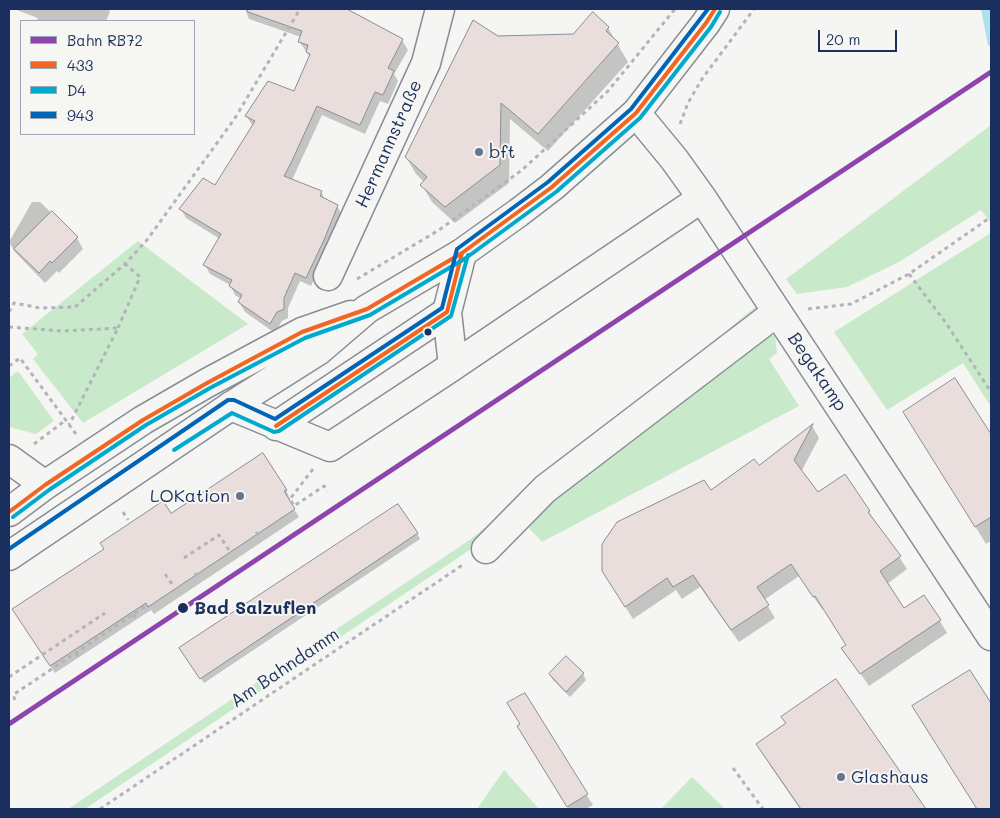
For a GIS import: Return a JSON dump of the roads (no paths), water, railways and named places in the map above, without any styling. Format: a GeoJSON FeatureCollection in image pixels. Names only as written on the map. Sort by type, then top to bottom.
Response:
{"type":"FeatureCollection","features":[{"type":"Feature","properties":{"kind":"main road","name":"Hermannstraße"},"geometry":{"type":"LineString","coordinates":[[340,279],[426,62],[440,9]]}},
{"type":"Feature","properties":{"kind":"main road"},"geometry":{"type":"LineString","coordinates":[[9,556],[231,406],[318,351],[367,309],[462,253],[552,187],[636,112],[706,24],[715,9]]}},
{"type":"Feature","properties":{"kind":"main road","name":"Begakamp"},"geometry":{"type":"LineString","coordinates":[[636,112],[674,159],[702,198],[777,312],[983,615],[991,636]]}},
{"type":"Feature","properties":{"kind":"main road"},"geometry":{"type":"LineString","coordinates":[[231,406],[276,426],[330,446],[453,366],[702,198]]}},
{"type":"Feature","properties":{"kind":"main road"},"geometry":{"type":"LineString","coordinates":[[453,366],[448,312],[462,253]]}},
{"type":"Feature","properties":{"kind":"main road"},"geometry":{"type":"LineString","coordinates":[[9,512],[45,484],[143,420],[207,382],[302,332],[367,309]]}},
{"type":"Feature","properties":{"kind":"main road"},"geometry":{"type":"LineString","coordinates":[[276,426],[448,312]]}},
{"type":"Feature","properties":{"kind":"main road"},"geometry":{"type":"LineString","coordinates":[[486,549],[545,488],[777,312]]}},
{"type":"Feature","properties":{"kind":"main road"},"geometry":{"type":"LineString","coordinates":[[10,460],[45,484]]}},
{"type":"Feature","properties":{"kind":"water"},"geometry":{"type":"Polygon","coordinates":[[[981,9],[991,9],[991,48],[988,45],[981,9]]]}},
{"type":"Feature","properties":{"kind":"rail line","name":"RB72"},"geometry":{"type":"LineString","coordinates":[[9,724],[991,72]]}},
{"type":"Feature","properties":{"kind":"place","name":"bft"},"geometry":{"type":"Point","coordinates":[479,152]}},
{"type":"Feature","properties":{"kind":"place","name":"LOKation"},"geometry":{"type":"Point","coordinates":[240,496]}},
{"type":"Feature","properties":{"kind":"place","name":"Bad Salzuflen"},"geometry":{"type":"Point","coordinates":[183,608]}},
{"type":"Feature","properties":{"kind":"place","name":"Glashaus"},"geometry":{"type":"Point","coordinates":[841,777]}}]}
